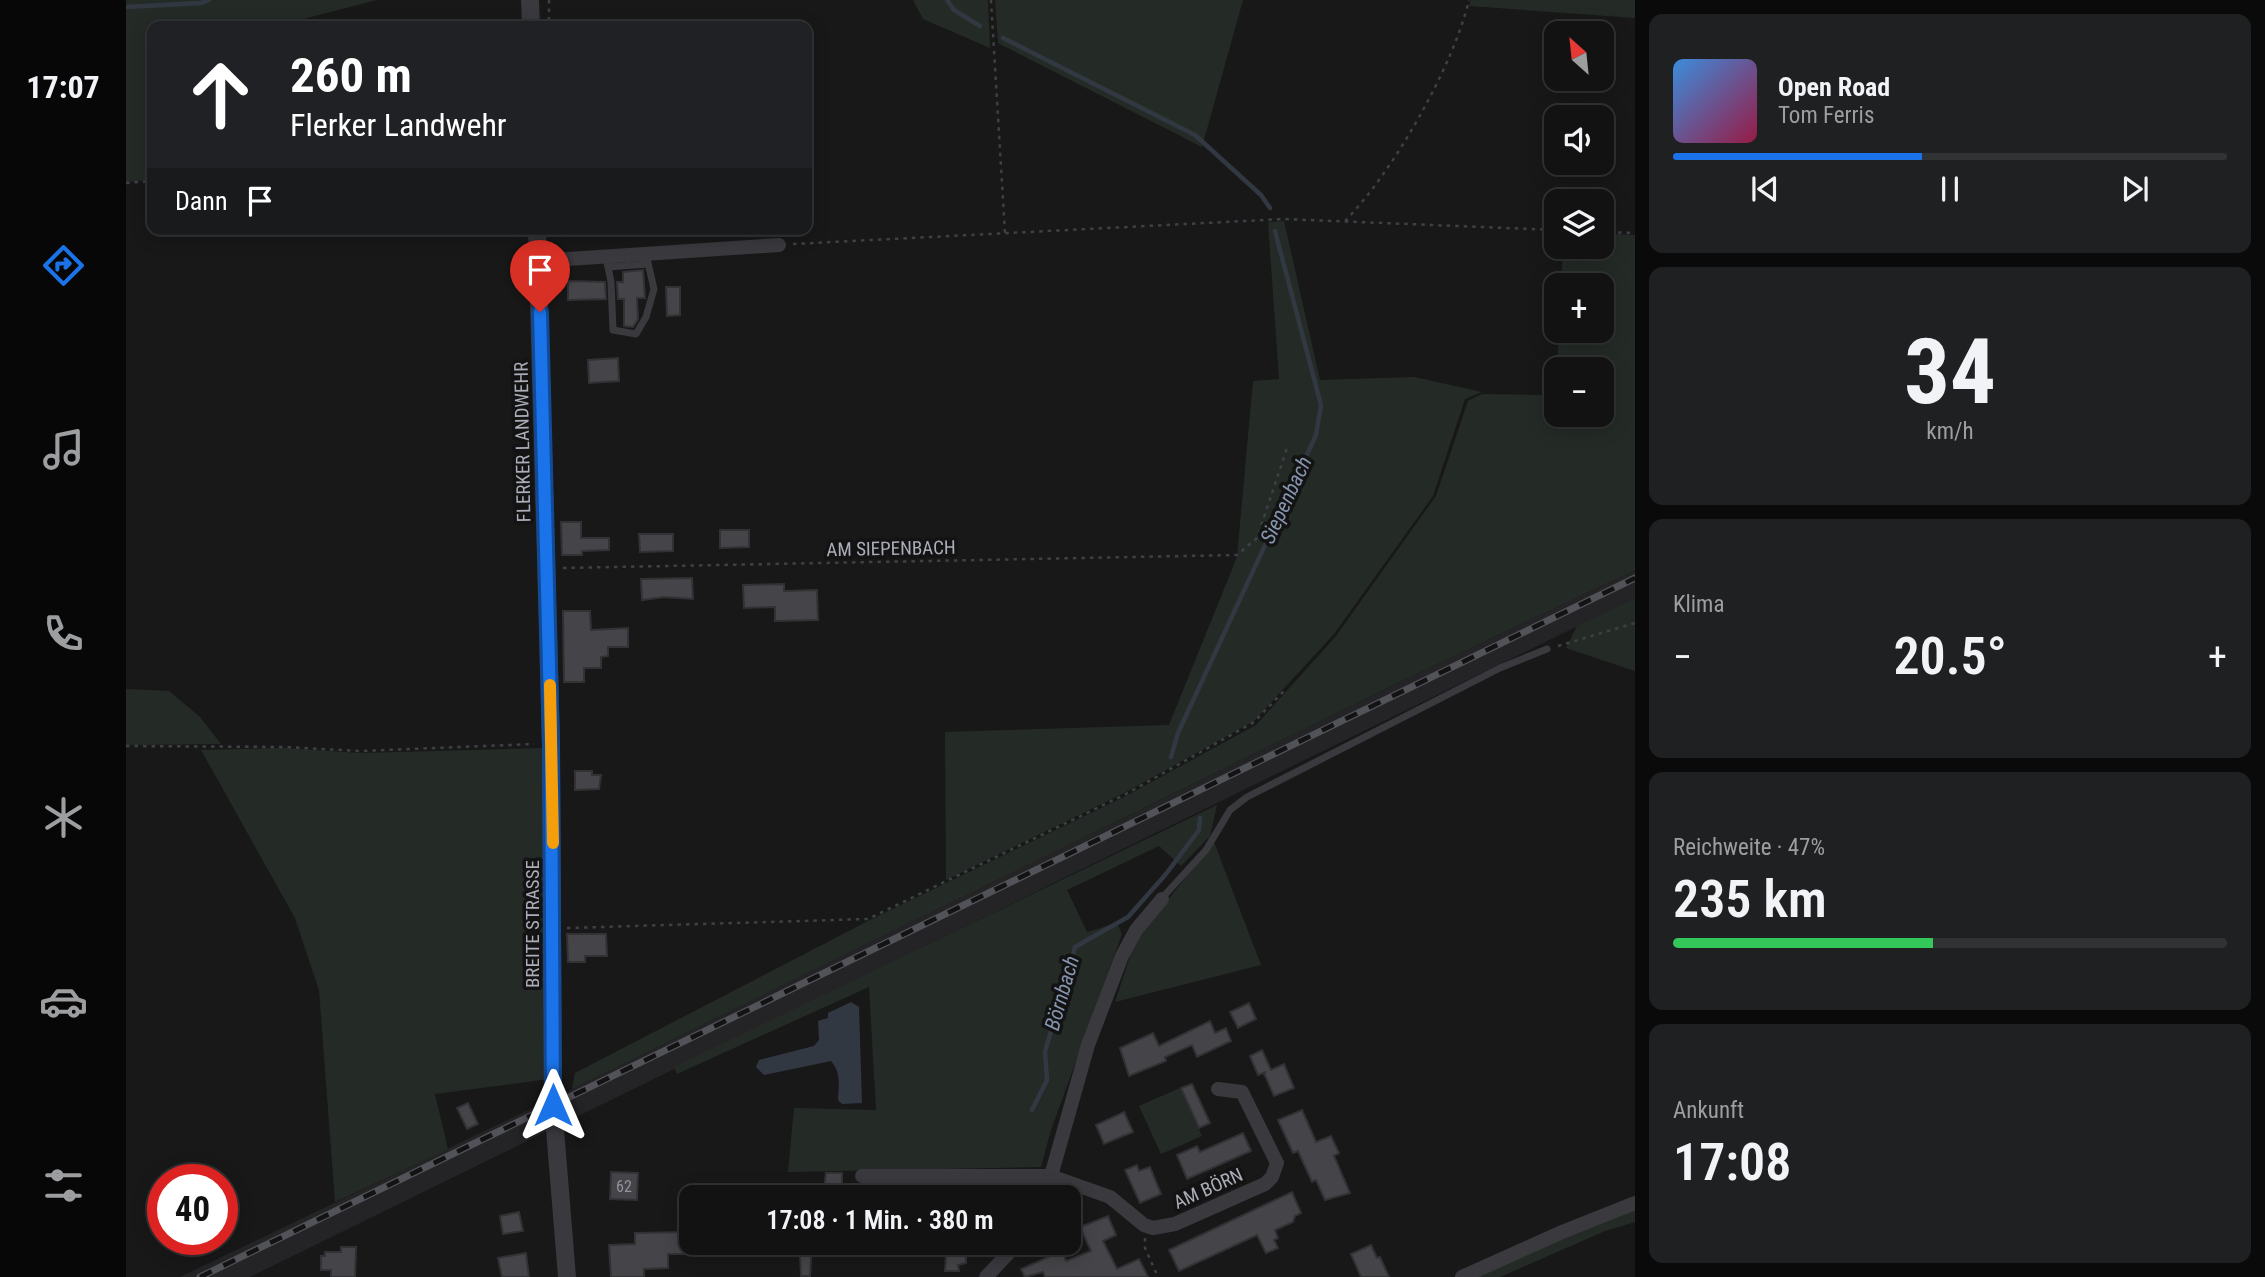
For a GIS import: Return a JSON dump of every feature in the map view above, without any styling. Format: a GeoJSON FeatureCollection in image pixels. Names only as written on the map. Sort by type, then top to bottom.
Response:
{"type":"FeatureCollection","features":[{"type":"Feature","properties":{"kind":"street"},"geometry":{"type":"LineString","coordinates":[[530,0],[530,21]]}},
{"type":"Feature","properties":{"kind":"street","name":"FLERKER LANDWEHR"},"geometry":{"type":"LineString","coordinates":[[537,235],[546,569]]}},
{"type":"Feature","properties":{"kind":"street"},"geometry":{"type":"LineString","coordinates":[[538,261],[607,262],[779,245]]}},
{"type":"Feature","properties":{"kind":"street","name":"BREITE STRASSE"},"geometry":{"type":"LineString","coordinates":[[546,569],[554,928],[553,1105],[567,1277]]}},
{"type":"Feature","properties":{"kind":"street"},"geometry":{"type":"LineString","coordinates":[[1047,1185],[1088,1045],[1122,956],[1136,930],[1162,898]]}},
{"type":"Feature","properties":{"kind":"street","name":"AM BÖRN"},"geometry":{"type":"LineString","coordinates":[[1144,1225],[1153,1228],[1175,1224],[1265,1184],[1272,1177],[1277,1163],[1242,1091],[1218,1089]]}},
{"type":"Feature","properties":{"kind":"street"},"geometry":{"type":"LineString","coordinates":[[862,1176],[1051,1176],[1110,1197],[1144,1225]]}},
{"type":"Feature","properties":{"kind":"street"},"geometry":{"type":"LineString","coordinates":[[1462,1277],[1635,1203]]}},
{"type":"Feature","properties":{"kind":"street"},"geometry":{"type":"LineString","coordinates":[[986,1277],[1007,1255]]}},
{"type":"Feature","properties":{"kind":"lane"},"geometry":{"type":"LineString","coordinates":[[607,262],[611,282],[613,330],[636,334],[646,317],[654,289],[647,259]]}},
{"type":"Feature","properties":{"kind":"lane"},"geometry":{"type":"LineString","coordinates":[[1162,898],[1206,850],[1230,810],[1247,797],[1500,668],[1547,649]]}},
{"type":"Feature","properties":{"kind":"path"},"geometry":{"type":"LineString","coordinates":[[549,0],[549,21]]}},
{"type":"Feature","properties":{"kind":"path"},"geometry":{"type":"LineString","coordinates":[[990,0],[1005,233]]}},
{"type":"Feature","properties":{"kind":"path"},"geometry":{"type":"LineString","coordinates":[[1345,221],[1373,191],[1422,110],[1454,47],[1469,0]]}},
{"type":"Feature","properties":{"kind":"path"},"geometry":{"type":"LineString","coordinates":[[126,183],[147,181]]}},
{"type":"Feature","properties":{"kind":"path"},"geometry":{"type":"LineString","coordinates":[[779,245],[1283,219],[1544,229]]}},
{"type":"Feature","properties":{"kind":"path"},"geometry":{"type":"LineString","coordinates":[[1614,232],[1635,233]]}},
{"type":"Feature","properties":{"kind":"path","name":"AM SIEPENBACH"},"geometry":{"type":"LineString","coordinates":[[546,569],[1237,555],[1256,538],[1286,448]]}},
{"type":"Feature","properties":{"kind":"path"},"geometry":{"type":"LineString","coordinates":[[1547,649],[1635,623]]}},
{"type":"Feature","properties":{"kind":"path"},"geometry":{"type":"LineString","coordinates":[[554,928],[868,919],[1126,794],[1254,722],[1283,691]]}},
{"type":"Feature","properties":{"kind":"path"},"geometry":{"type":"LineString","coordinates":[[126,746],[284,747],[361,751],[551,745]]}},
{"type":"Feature","properties":{"kind":"path"},"geometry":{"type":"LineString","coordinates":[[1144,1225],[1145,1248],[1158,1277]]}},
{"type":"Feature","properties":{"kind":"shaded area"},"geometry":{"type":"Polygon","coordinates":[[[126,0],[377,0],[295,21],[147,21],[147,180],[126,182],[126,0]]]}},
{"type":"Feature","properties":{"kind":"shaded area"},"geometry":{"type":"Polygon","coordinates":[[[913,0],[988,0],[990,48],[923,19],[913,0]]]}},
{"type":"Feature","properties":{"kind":"shaded area"},"geometry":{"type":"Polygon","coordinates":[[[995,0],[1243,0],[1202,147],[998,43],[995,0]]]}},
{"type":"Feature","properties":{"kind":"shaded area"},"geometry":{"type":"Polygon","coordinates":[[[1471,0],[1635,0],[1635,18],[1469,6],[1471,0]]]}},
{"type":"Feature","properties":{"kind":"shaded area"},"geometry":{"type":"Polygon","coordinates":[[[1284,221],[1320,380],[1414,377],[1482,392],[1465,399],[1433,496],[1334,634],[1254,721],[1126,792],[946,880],[945,732],[1169,725],[1237,557],[1253,381],[1279,379],[1268,222],[1284,221]]]}},
{"type":"Feature","properties":{"kind":"shaded area"},"geometry":{"type":"Polygon","coordinates":[[[1614,234],[1635,235],[1635,570],[1414,675],[572,1089],[575,1073],[868,921],[1126,796],[1256,725],[1336,636],[1436,496],[1468,401],[1482,394],[1544,394],[1544,427],[1614,427],[1614,357],[1558,357],[1558,343],[1614,343],[1614,273],[1562,273],[1562,259],[1614,259],[1614,234]]]}},
{"type":"Feature","properties":{"kind":"shaded area"},"geometry":{"type":"Polygon","coordinates":[[[1635,570],[1635,598],[250,1277],[180,1277],[226,1255],[238,1255],[238,1249],[572,1089],[1414,675],[1635,570]]]}},
{"type":"Feature","properties":{"kind":"shaded area"},"geometry":{"type":"Polygon","coordinates":[[[1635,598],[1635,671],[1566,648],[1577,626],[1635,598]]]}},
{"type":"Feature","properties":{"kind":"shaded area"},"geometry":{"type":"Polygon","coordinates":[[[126,689],[169,691],[200,717],[221,744],[126,745],[126,689]]]}},
{"type":"Feature","properties":{"kind":"shaded area"},"geometry":{"type":"Polygon","coordinates":[[[283,748],[360,753],[546,748],[549,1079],[435,1094],[448,1149],[335,1202],[319,990],[295,918],[201,750],[283,748]]]}},
{"type":"Feature","properties":{"kind":"shaded area"},"geometry":{"type":"Polygon","coordinates":[[[1217,805],[1210,836],[1181,866],[1159,846],[1067,890],[1087,932],[1117,923],[1122,934],[1051,1130],[1041,1167],[788,1172],[794,1108],[876,1110],[869,987],[677,1074],[674,1067],[1217,805]]]}},
{"type":"Feature","properties":{"kind":"shaded area"},"geometry":{"type":"Polygon","coordinates":[[[1214,842],[1261,965],[1115,1002],[1135,941],[1214,842]]]}},
{"type":"Feature","properties":{"kind":"shaded area"},"geometry":{"type":"Polygon","coordinates":[[[851,1002],[859,1007],[862,1103],[842,1104],[838,1100],[838,1074],[831,1061],[764,1075],[756,1067],[759,1060],[814,1046],[819,1040],[818,1021],[828,1018],[828,1013],[851,1002]]]}},
{"type":"Feature","properties":{"kind":"shaded area"},"geometry":{"type":"Polygon","coordinates":[[[1180,1088],[1202,1136],[1161,1154],[1139,1106],[1180,1088]]]}},
{"type":"Feature","properties":{"kind":"shaded area"},"geometry":{"type":"Polygon","coordinates":[[[1635,1209],[1635,1222],[1605,1231],[1500,1277],[1471,1277],[1635,1209]]]}},
{"type":"Feature","properties":{"kind":"building"},"geometry":{"type":"Polygon","coordinates":[[[643,270],[645,298],[637,298],[638,319],[633,327],[624,326],[624,299],[618,299],[617,282],[623,282],[623,272],[643,270]]]}},
{"type":"Feature","properties":{"kind":"building"},"geometry":{"type":"Polygon","coordinates":[[[568,281],[605,282],[606,299],[568,300],[568,281]]]}},
{"type":"Feature","properties":{"kind":"building"},"geometry":{"type":"Polygon","coordinates":[[[666,287],[680,287],[680,315],[667,316],[666,287]]]}},
{"type":"Feature","properties":{"kind":"building"},"geometry":{"type":"Polygon","coordinates":[[[618,358],[619,381],[589,383],[588,360],[618,358]]]}},
{"type":"Feature","properties":{"kind":"building"},"geometry":{"type":"Polygon","coordinates":[[[561,522],[581,522],[581,538],[609,538],[609,550],[582,551],[582,555],[562,555],[561,522]]]}},
{"type":"Feature","properties":{"kind":"building"},"geometry":{"type":"Polygon","coordinates":[[[720,530],[749,530],[749,547],[720,548],[720,530]]]}},
{"type":"Feature","properties":{"kind":"building"},"geometry":{"type":"Polygon","coordinates":[[[639,534],[673,534],[673,551],[640,552],[639,534]]]}},
{"type":"Feature","properties":{"kind":"building"},"geometry":{"type":"Polygon","coordinates":[[[692,578],[693,599],[664,597],[642,600],[641,579],[692,578]]]}},
{"type":"Feature","properties":{"kind":"building"},"geometry":{"type":"Polygon","coordinates":[[[784,584],[784,591],[817,590],[818,620],[775,621],[775,607],[744,608],[743,585],[784,584]]]}},
{"type":"Feature","properties":{"kind":"building"},"geometry":{"type":"Polygon","coordinates":[[[563,611],[590,611],[591,630],[628,628],[628,647],[608,647],[608,656],[601,657],[601,668],[584,668],[584,682],[564,682],[563,611]]]}},
{"type":"Feature","properties":{"kind":"building"},"geometry":{"type":"Polygon","coordinates":[[[575,771],[592,771],[592,775],[601,775],[599,789],[575,790],[575,771]]]}},
{"type":"Feature","properties":{"kind":"building"},"geometry":{"type":"Polygon","coordinates":[[[567,934],[606,934],[607,956],[585,956],[585,962],[568,962],[567,934]]]}},
{"type":"Feature","properties":{"kind":"building"},"geometry":{"type":"Polygon","coordinates":[[[1249,1003],[1256,1019],[1238,1028],[1230,1012],[1249,1003]]]}},
{"type":"Feature","properties":{"kind":"building"},"geometry":{"type":"Polygon","coordinates":[[[1210,1021],[1215,1033],[1226,1028],[1231,1041],[1197,1057],[1192,1045],[1165,1057],[1166,1061],[1129,1076],[1120,1048],[1153,1033],[1159,1046],[1210,1021]]]}},
{"type":"Feature","properties":{"kind":"building"},"geometry":{"type":"Polygon","coordinates":[[[1262,1050],[1271,1070],[1284,1064],[1294,1088],[1274,1096],[1264,1073],[1266,1072],[1258,1075],[1250,1056],[1262,1050]]]}},
{"type":"Feature","properties":{"kind":"building"},"geometry":{"type":"Polygon","coordinates":[[[1192,1084],[1210,1123],[1199,1128],[1181,1088],[1192,1084]]]}},
{"type":"Feature","properties":{"kind":"building"},"geometry":{"type":"Polygon","coordinates":[[[468,1103],[478,1124],[467,1129],[457,1108],[468,1103]]]}},
{"type":"Feature","properties":{"kind":"building"},"geometry":{"type":"Polygon","coordinates":[[[1302,1110],[1316,1142],[1331,1136],[1339,1153],[1334,1156],[1350,1193],[1325,1200],[1316,1180],[1312,1182],[1298,1151],[1293,1153],[1278,1120],[1302,1110]]]}},
{"type":"Feature","properties":{"kind":"building"},"geometry":{"type":"Polygon","coordinates":[[[1124,1112],[1133,1132],[1104,1144],[1096,1125],[1124,1112]]]}},
{"type":"Feature","properties":{"kind":"building"},"geometry":{"type":"Polygon","coordinates":[[[1243,1133],[1251,1151],[1187,1179],[1177,1155],[1197,1146],[1200,1152],[1243,1133]]]}},
{"type":"Feature","properties":{"kind":"building"},"geometry":{"type":"Polygon","coordinates":[[[1137,1165],[1139,1171],[1150,1167],[1161,1194],[1140,1203],[1125,1170],[1137,1165]]]}},
{"type":"Feature","properties":{"kind":"building"},"geometry":{"type":"Polygon","coordinates":[[[611,1172],[638,1173],[637,1200],[610,1199],[611,1172]]]}},
{"type":"Feature","properties":{"kind":"building"},"geometry":{"type":"Polygon","coordinates":[[[826,1173],[842,1173],[842,1185],[824,1185],[826,1173]]]}},
{"type":"Feature","properties":{"kind":"building"},"geometry":{"type":"Polygon","coordinates":[[[1292,1192],[1301,1213],[1295,1216],[1293,1222],[1275,1230],[1278,1238],[1274,1240],[1278,1248],[1266,1253],[1257,1235],[1179,1271],[1169,1250],[1292,1192]]]}},
{"type":"Feature","properties":{"kind":"building"},"geometry":{"type":"Polygon","coordinates":[[[519,1212],[523,1231],[503,1234],[500,1216],[519,1212]]]}},
{"type":"Feature","properties":{"kind":"building"},"geometry":{"type":"Polygon","coordinates":[[[1108,1216],[1116,1235],[1103,1241],[1117,1269],[1139,1259],[1148,1277],[1045,1277],[1043,1272],[1025,1277],[1021,1269],[1053,1255],[1064,1255],[1066,1261],[1091,1251],[1081,1227],[1108,1216]]]}},
{"type":"Feature","properties":{"kind":"building"},"geometry":{"type":"Polygon","coordinates":[[[679,1232],[679,1254],[668,1254],[668,1268],[644,1269],[644,1277],[611,1277],[609,1245],[635,1244],[635,1233],[679,1232]]]}},
{"type":"Feature","properties":{"kind":"building"},"geometry":{"type":"Polygon","coordinates":[[[1371,1245],[1389,1277],[1361,1277],[1351,1254],[1371,1245]]]}},
{"type":"Feature","properties":{"kind":"building"},"geometry":{"type":"Polygon","coordinates":[[[341,1247],[356,1247],[355,1277],[331,1277],[331,1270],[321,1270],[321,1256],[325,1256],[325,1252],[341,1252],[341,1247]]]}},
{"type":"Feature","properties":{"kind":"building"},"geometry":{"type":"Polygon","coordinates":[[[526,1253],[529,1277],[502,1277],[498,1258],[526,1253]]]}},
{"type":"Feature","properties":{"kind":"building"},"geometry":{"type":"Polygon","coordinates":[[[800,1255],[811,1255],[810,1276],[801,1276],[800,1255]]]}},
{"type":"Feature","properties":{"kind":"building"},"geometry":{"type":"Polygon","coordinates":[[[946,1255],[966,1255],[966,1263],[958,1265],[959,1271],[945,1271],[946,1255]]]}},
{"type":"Feature","properties":{"kind":"waterway"},"geometry":{"type":"LineString","coordinates":[[126,7],[201,3],[209,0]]}},
{"type":"Feature","properties":{"kind":"waterway","name":"Siepenbach"},"geometry":{"type":"LineString","coordinates":[[947,0],[954,10],[980,26]]}},
{"type":"Feature","properties":{"kind":"waterway","name":"Siepenbach"},"geometry":{"type":"LineString","coordinates":[[1003,38],[1195,135],[1261,195],[1270,208]]}},
{"type":"Feature","properties":{"kind":"waterway","name":"Siepenbach"},"geometry":{"type":"LineString","coordinates":[[1171,757],[1178,733],[1316,435],[1321,405],[1275,231]]}},
{"type":"Feature","properties":{"kind":"waterway","name":"Börnbach"},"geometry":{"type":"LineString","coordinates":[[1032,1110],[1047,1080],[1045,1052],[1075,947],[1128,917],[1166,874],[1199,830],[1200,818]]}},
{"type":"Feature","properties":{"kind":"railway"},"geometry":{"type":"LineString","coordinates":[[200,1277],[1635,578]]}},
{"type":"Feature","properties":{"kind":"slow traffic"},"geometry":{"type":"LineString","coordinates":[[550,685],[553,843]]}},
{"type":"Feature","properties":{"kind":"route"},"geometry":{"type":"LineString","coordinates":[[540,312],[551,745],[553,1105]]}}]}
